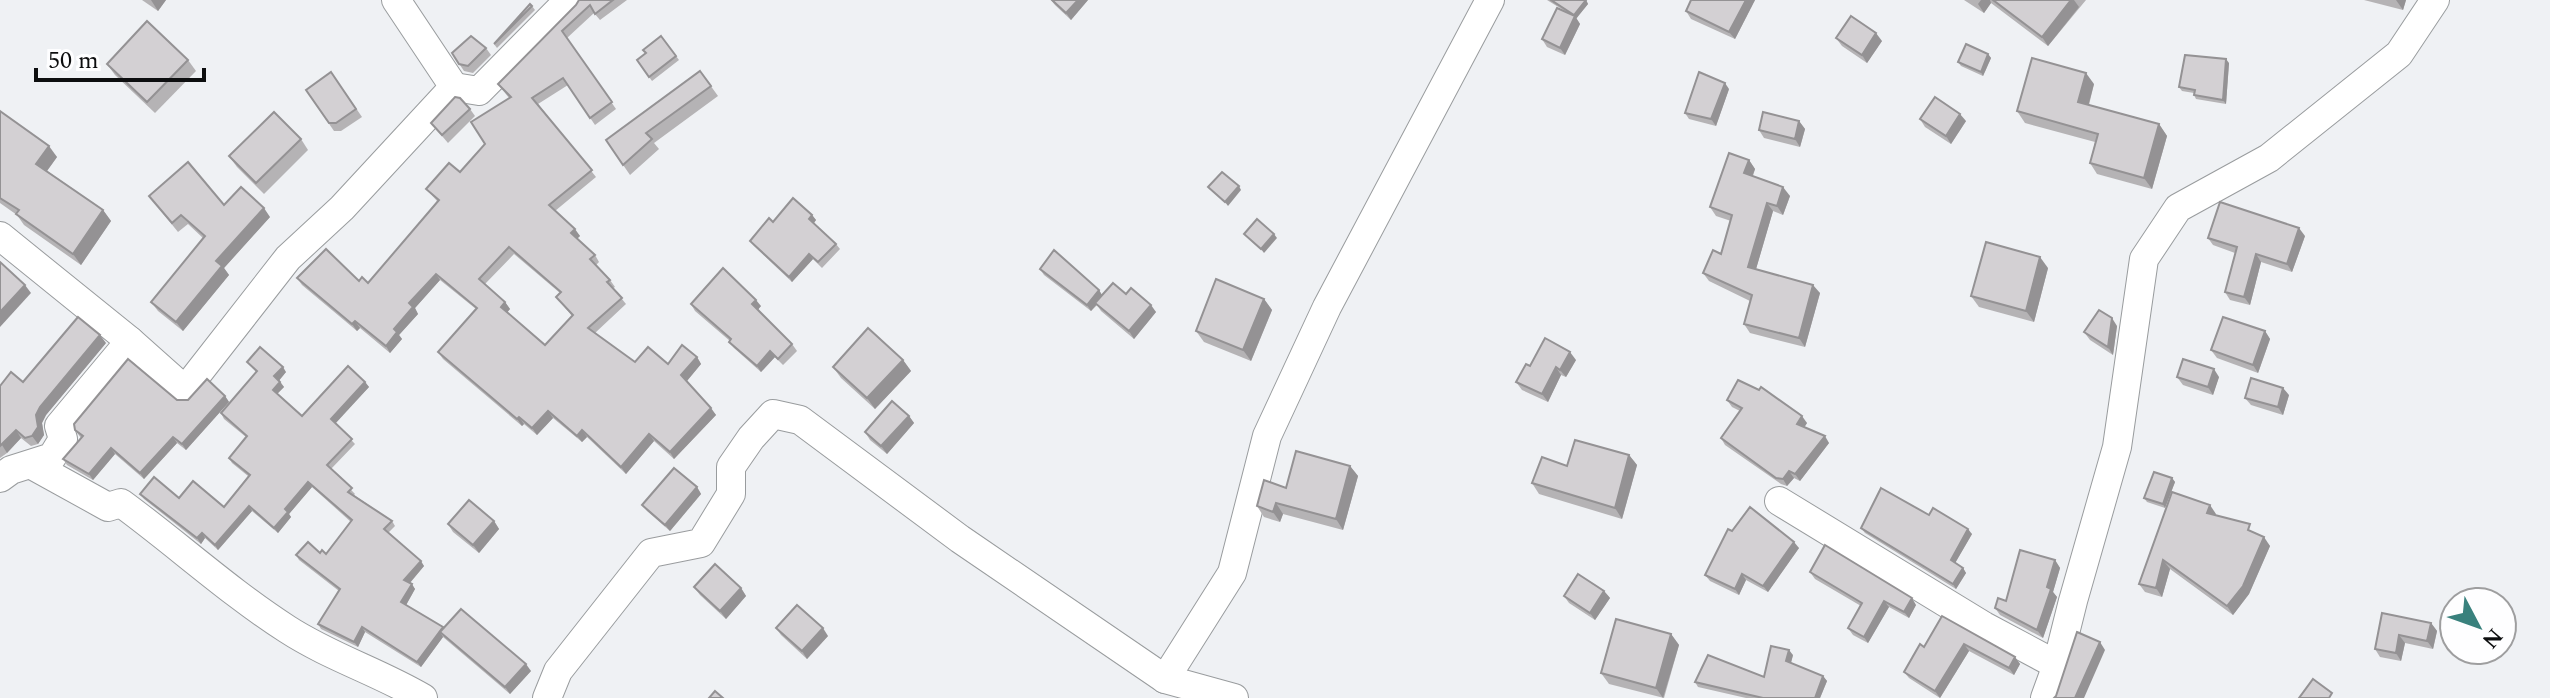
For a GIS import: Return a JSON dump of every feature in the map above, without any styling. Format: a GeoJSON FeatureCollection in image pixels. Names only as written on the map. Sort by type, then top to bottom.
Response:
{"type":"FeatureCollection","features":[{"type":"Feature","properties":{"kind":"street"},"geometry":{"type":"LineString","coordinates":[[396,0],[454,87],[479,91],[569,0]]}},
{"type":"Feature","properties":{"kind":"street"},"geometry":{"type":"LineString","coordinates":[[1165,679],[1232,573],[1267,436],[1327,307],[1490,0]]}},
{"type":"Feature","properties":{"kind":"street"},"geometry":{"type":"LineString","coordinates":[[2045,698],[2057,665],[2117,447],[2144,259],[2178,208],[2269,158],[2399,54],[2435,0]]}},
{"type":"Feature","properties":{"kind":"street"},"geometry":{"type":"LineString","coordinates":[[0,236],[130,341],[185,390],[288,258],[342,208],[454,87]]}},
{"type":"Feature","properties":{"kind":"street"},"geometry":{"type":"LineString","coordinates":[[0,478],[11,470],[52,457],[63,439],[59,426],[130,341]]}},
{"type":"Feature","properties":{"kind":"street"},"geometry":{"type":"LineString","coordinates":[[547,698],[558,671],[651,553],[701,543],[731,494],[731,467],[773,414],[800,420],[960,539],[1165,679],[1234,698]]}},
{"type":"Feature","properties":{"kind":"street"},"geometry":{"type":"LineString","coordinates":[[32,465],[108,507],[121,503],[167,536],[233,592],[288,630],[343,661],[403,686],[423,698]]}},
{"type":"Feature","properties":{"kind":"street"},"geometry":{"type":"LineString","coordinates":[[1779,501],[1984,626],[2057,665]]}},
{"type":"Feature","properties":{"kind":"building"},"geometry":{"type":"Polygon","coordinates":[[[579,0],[613,0],[595,14],[590,5],[562,31],[612,102],[590,118],[563,78],[532,98],[592,170],[549,205],[575,229],[571,233],[595,255],[590,259],[622,298],[588,328],[635,362],[648,347],[668,364],[682,345],[697,357],[681,375],[711,408],[670,452],[649,434],[621,467],[582,430],[577,436],[548,411],[532,428],[519,417],[517,419],[438,352],[477,308],[436,274],[409,303],[413,307],[394,329],[397,332],[386,346],[355,321],[352,324],[297,278],[326,249],[359,281],[362,277],[368,283],[439,200],[426,189],[449,163],[460,172],[485,144],[471,122],[511,97],[498,84],[579,0]],[[509,247],[479,279],[505,302],[501,307],[545,345],[573,315],[556,297],[561,292],[509,247]]]}},
{"type":"Feature","properties":{"kind":"building"},"geometry":{"type":"Polygon","coordinates":[[[1052,0],[1078,0],[1066,13],[1052,0]]]}},
{"type":"Feature","properties":{"kind":"building"},"geometry":{"type":"Polygon","coordinates":[[[1551,0],[1586,0],[1574,15],[1551,0]]]}},
{"type":"Feature","properties":{"kind":"building"},"geometry":{"type":"Polygon","coordinates":[[[1691,0],[1746,0],[1729,32],[1686,11],[1691,0]]]}},
{"type":"Feature","properties":{"kind":"building"},"geometry":{"type":"Polygon","coordinates":[[[1993,0],[2071,0],[2042,37],[1993,0]]]}},
{"type":"Feature","properties":{"kind":"building"},"geometry":{"type":"Polygon","coordinates":[[[530,4],[532,6],[494,44],[530,4]]]}},
{"type":"Feature","properties":{"kind":"building"},"geometry":{"type":"Polygon","coordinates":[[[1557,8],[1575,16],[1560,48],[1542,39],[1557,8]]]}},
{"type":"Feature","properties":{"kind":"building"},"geometry":{"type":"Polygon","coordinates":[[[1851,16],[1876,33],[1862,55],[1836,38],[1851,16]]]}},
{"type":"Feature","properties":{"kind":"building"},"geometry":{"type":"Polygon","coordinates":[[[147,21],[188,60],[147,102],[107,64],[147,21]]]}},
{"type":"Feature","properties":{"kind":"building"},"geometry":{"type":"Polygon","coordinates":[[[471,36],[486,48],[468,66],[459,64],[452,53],[471,36]]]}},
{"type":"Feature","properties":{"kind":"building"},"geometry":{"type":"Polygon","coordinates":[[[661,36],[676,56],[649,77],[637,60],[646,53],[643,50],[661,36]]]}},
{"type":"Feature","properties":{"kind":"building"},"geometry":{"type":"Polygon","coordinates":[[[1966,44],[1988,54],[1981,72],[1958,62],[1966,44]]]}},
{"type":"Feature","properties":{"kind":"building"},"geometry":{"type":"Polygon","coordinates":[[[2185,55],[2226,59],[2223,100],[2194,95],[2195,90],[2179,87],[2185,55]]]}},
{"type":"Feature","properties":{"kind":"building"},"geometry":{"type":"Polygon","coordinates":[[[2032,58],[2086,73],[2078,102],[2159,124],[2144,178],[2090,163],[2098,134],[2017,111],[2032,58]]]}},
{"type":"Feature","properties":{"kind":"building"},"geometry":{"type":"Polygon","coordinates":[[[700,71],[711,86],[646,133],[652,139],[623,165],[606,140],[700,71]]]}},
{"type":"Feature","properties":{"kind":"building"},"geometry":{"type":"Polygon","coordinates":[[[331,72],[356,109],[336,123],[329,123],[306,90],[331,72]]]}},
{"type":"Feature","properties":{"kind":"building"},"geometry":{"type":"Polygon","coordinates":[[[1699,72],[1725,83],[1711,119],[1685,113],[1699,72]]]}},
{"type":"Feature","properties":{"kind":"building"},"geometry":{"type":"Polygon","coordinates":[[[455,97],[470,109],[442,135],[431,123],[455,97]]]}},
{"type":"Feature","properties":{"kind":"building"},"geometry":{"type":"Polygon","coordinates":[[[1935,97],[1960,114],[1946,136],[1920,119],[1935,97]]]}},
{"type":"Feature","properties":{"kind":"building"},"geometry":{"type":"Polygon","coordinates":[[[0,111],[49,146],[36,164],[103,210],[73,254],[16,214],[19,210],[0,198],[0,111]]]}},
{"type":"Feature","properties":{"kind":"building"},"geometry":{"type":"Polygon","coordinates":[[[274,112],[301,139],[256,183],[229,156],[274,112]]]}},
{"type":"Feature","properties":{"kind":"building"},"geometry":{"type":"Polygon","coordinates":[[[1763,112],[1799,121],[1795,139],[1759,130],[1763,112]]]}},
{"type":"Feature","properties":{"kind":"building"},"geometry":{"type":"Polygon","coordinates":[[[1729,153],[1749,160],[1744,173],[1783,187],[1777,206],[1767,203],[1748,267],[1813,285],[1799,338],[1744,324],[1752,295],[1703,273],[1713,250],[1721,254],[1732,215],[1710,207],[1729,153]]]}},
{"type":"Feature","properties":{"kind":"building"},"geometry":{"type":"Polygon","coordinates":[[[188,162],[224,205],[241,187],[264,208],[216,261],[222,266],[176,322],[151,302],[205,236],[181,215],[172,223],[149,196],[188,162]]]}},
{"type":"Feature","properties":{"kind":"building"},"geometry":{"type":"Polygon","coordinates":[[[1222,172],[1239,186],[1225,202],[1208,187],[1222,172]]]}},
{"type":"Feature","properties":{"kind":"building"},"geometry":{"type":"Polygon","coordinates":[[[793,198],[812,215],[809,219],[836,244],[818,262],[809,254],[789,277],[750,241],[769,218],[773,222],[793,198]]]}},
{"type":"Feature","properties":{"kind":"building"},"geometry":{"type":"Polygon","coordinates":[[[2220,202],[2299,228],[2287,264],[2256,254],[2244,297],[2225,292],[2237,247],[2208,238],[2220,202]]]}},
{"type":"Feature","properties":{"kind":"building"},"geometry":{"type":"Polygon","coordinates":[[[1257,219],[1274,234],[1261,249],[1244,234],[1257,219]]]}},
{"type":"Feature","properties":{"kind":"building"},"geometry":{"type":"Polygon","coordinates":[[[1986,242],[2040,257],[2026,311],[1971,296],[1986,242]]]}},
{"type":"Feature","properties":{"kind":"building"},"geometry":{"type":"Polygon","coordinates":[[[1054,250],[1099,290],[1087,305],[1040,269],[1054,250]]]}},
{"type":"Feature","properties":{"kind":"building"},"geometry":{"type":"Polygon","coordinates":[[[0,262],[25,285],[0,312],[0,262]]]}},
{"type":"Feature","properties":{"kind":"building"},"geometry":{"type":"Polygon","coordinates":[[[723,268],[756,300],[752,304],[792,344],[778,359],[770,351],[757,366],[691,304],[723,268]]]}},
{"type":"Feature","properties":{"kind":"building"},"geometry":{"type":"Polygon","coordinates":[[[1216,279],[1264,299],[1243,350],[1196,331],[1216,279]]]}},
{"type":"Feature","properties":{"kind":"building"},"geometry":{"type":"Polygon","coordinates":[[[1113,283],[1126,294],[1131,288],[1151,305],[1129,331],[1095,303],[1113,283]]]}},
{"type":"Feature","properties":{"kind":"building"},"geometry":{"type":"Polygon","coordinates":[[[2099,310],[2112,318],[2108,347],[2084,332],[2099,310]]]}},
{"type":"Feature","properties":{"kind":"building"},"geometry":{"type":"Polygon","coordinates":[[[78,317],[100,335],[40,407],[36,415],[38,427],[32,436],[25,438],[16,430],[0,446],[0,386],[11,372],[23,382],[78,317]]]}},
{"type":"Feature","properties":{"kind":"building"},"geometry":{"type":"Polygon","coordinates":[[[2223,317],[2265,331],[2253,365],[2211,350],[2223,317]]]}},
{"type":"Feature","properties":{"kind":"building"},"geometry":{"type":"Polygon","coordinates":[[[868,328],[903,360],[867,398],[833,367],[868,328]]]}},
{"type":"Feature","properties":{"kind":"building"},"geometry":{"type":"Polygon","coordinates":[[[1545,338],[1570,352],[1560,370],[1556,367],[1542,394],[1516,382],[1526,364],[1530,366],[1545,338]]]}},
{"type":"Feature","properties":{"kind":"building"},"geometry":{"type":"Polygon","coordinates":[[[260,347],[283,367],[274,376],[280,382],[273,390],[302,416],[348,366],[365,382],[331,419],[352,439],[327,465],[352,488],[348,492],[392,521],[384,529],[421,561],[404,580],[412,584],[401,602],[443,627],[417,662],[362,627],[354,642],[318,624],[340,589],[296,555],[308,542],[320,553],[322,550],[326,554],[352,520],[308,482],[285,509],[288,512],[274,528],[249,506],[215,545],[202,533],[197,538],[140,494],[154,477],[179,498],[193,481],[224,507],[250,475],[229,458],[247,436],[221,413],[257,371],[247,362],[260,347]]]}},
{"type":"Feature","properties":{"kind":"building"},"geometry":{"type":"Polygon","coordinates":[[[128,359],[177,400],[188,400],[207,379],[225,396],[182,444],[173,437],[140,473],[111,448],[89,474],[63,459],[83,436],[75,430],[74,424],[128,359]]]}},
{"type":"Feature","properties":{"kind":"building"},"geometry":{"type":"Polygon","coordinates":[[[2183,359],[2214,369],[2208,387],[2177,377],[2183,359]]]}},
{"type":"Feature","properties":{"kind":"building"},"geometry":{"type":"Polygon","coordinates":[[[2251,378],[2283,388],[2278,407],[2245,398],[2251,378]]]}},
{"type":"Feature","properties":{"kind":"building"},"geometry":{"type":"Polygon","coordinates":[[[1738,380],[1759,390],[1761,387],[1802,416],[1797,424],[1825,436],[1795,474],[1789,471],[1783,479],[1776,478],[1721,438],[1742,408],[1727,400],[1738,380]]]}},
{"type":"Feature","properties":{"kind":"building"},"geometry":{"type":"Polygon","coordinates":[[[892,401],[909,416],[881,446],[865,432],[892,401]]]}},
{"type":"Feature","properties":{"kind":"building"},"geometry":{"type":"Polygon","coordinates":[[[1575,440],[1629,455],[1615,508],[1532,483],[1542,457],[1567,466],[1575,440]]]}},
{"type":"Feature","properties":{"kind":"building"},"geometry":{"type":"Polygon","coordinates":[[[1296,451],[1350,466],[1336,519],[1276,503],[1273,512],[1257,506],[1264,480],[1286,488],[1296,451]]]}},
{"type":"Feature","properties":{"kind":"building"},"geometry":{"type":"Polygon","coordinates":[[[674,468],[697,487],[665,525],[642,505],[674,468]]]}},
{"type":"Feature","properties":{"kind":"building"},"geometry":{"type":"Polygon","coordinates":[[[2154,472],[2172,478],[2163,504],[2144,498],[2154,472]]]}},
{"type":"Feature","properties":{"kind":"building"},"geometry":{"type":"Polygon","coordinates":[[[1881,488],[1929,515],[1933,508],[1968,529],[1951,560],[1963,568],[1953,584],[1861,528],[1881,488]]]}},
{"type":"Feature","properties":{"kind":"building"},"geometry":{"type":"Polygon","coordinates":[[[2172,492],[2210,505],[2207,513],[2250,524],[2248,530],[2264,537],[2243,586],[2227,606],[2163,560],[2156,588],[2139,584],[2172,492]]]}},
{"type":"Feature","properties":{"kind":"building"},"geometry":{"type":"Polygon","coordinates":[[[469,500],[494,521],[473,545],[448,524],[469,500]]]}},
{"type":"Feature","properties":{"kind":"building"},"geometry":{"type":"Polygon","coordinates":[[[1750,507],[1794,542],[1763,586],[1742,574],[1735,589],[1705,575],[1728,529],[1732,531],[1750,507]]]}},
{"type":"Feature","properties":{"kind":"building"},"geometry":{"type":"Polygon","coordinates":[[[1825,545],[1912,598],[1904,612],[1884,601],[1864,637],[1848,628],[1862,603],[1810,572],[1825,545]]]}},
{"type":"Feature","properties":{"kind":"building"},"geometry":{"type":"Polygon","coordinates":[[[2020,550],[2055,560],[2047,587],[2051,589],[2037,630],[1995,608],[1998,598],[2006,601],[2020,550]]]}},
{"type":"Feature","properties":{"kind":"building"},"geometry":{"type":"Polygon","coordinates":[[[715,564],[741,588],[720,611],[694,587],[715,564]]]}},
{"type":"Feature","properties":{"kind":"building"},"geometry":{"type":"Polygon","coordinates":[[[1578,574],[1604,591],[1590,613],[1564,596],[1578,574]]]}},
{"type":"Feature","properties":{"kind":"building"},"geometry":{"type":"Polygon","coordinates":[[[797,605],[823,628],[802,651],[776,628],[797,605]]]}},
{"type":"Feature","properties":{"kind":"building"},"geometry":{"type":"Polygon","coordinates":[[[461,609],[526,664],[505,687],[440,632],[461,609]]]}},
{"type":"Feature","properties":{"kind":"building"},"geometry":{"type":"Polygon","coordinates":[[[2382,613],[2431,623],[2427,641],[2399,635],[2396,653],[2375,649],[2382,613]]]}},
{"type":"Feature","properties":{"kind":"building"},"geometry":{"type":"Polygon","coordinates":[[[1942,616],[2015,657],[2009,668],[1964,644],[1935,691],[1904,672],[1920,644],[1924,647],[1942,616]]]}},
{"type":"Feature","properties":{"kind":"building"},"geometry":{"type":"Polygon","coordinates":[[[1616,619],[1671,634],[1656,688],[1601,673],[1616,619]]]}},
{"type":"Feature","properties":{"kind":"building"},"geometry":{"type":"Polygon","coordinates":[[[2077,632],[2100,642],[2075,698],[2054,698],[2056,696],[2077,632]]]}},
{"type":"Feature","properties":{"kind":"building"},"geometry":{"type":"Polygon","coordinates":[[[1771,646],[1789,650],[1786,661],[1823,676],[1815,698],[1763,698],[1695,682],[1708,655],[1764,677],[1771,646]]]}},
{"type":"Feature","properties":{"kind":"building"},"geometry":{"type":"Polygon","coordinates":[[[2313,679],[2332,693],[2329,698],[2299,698],[2313,679]]]}},
{"type":"Feature","properties":{"kind":"building"},"geometry":{"type":"Polygon","coordinates":[[[715,691],[723,698],[709,698],[715,691]]]}}]}
